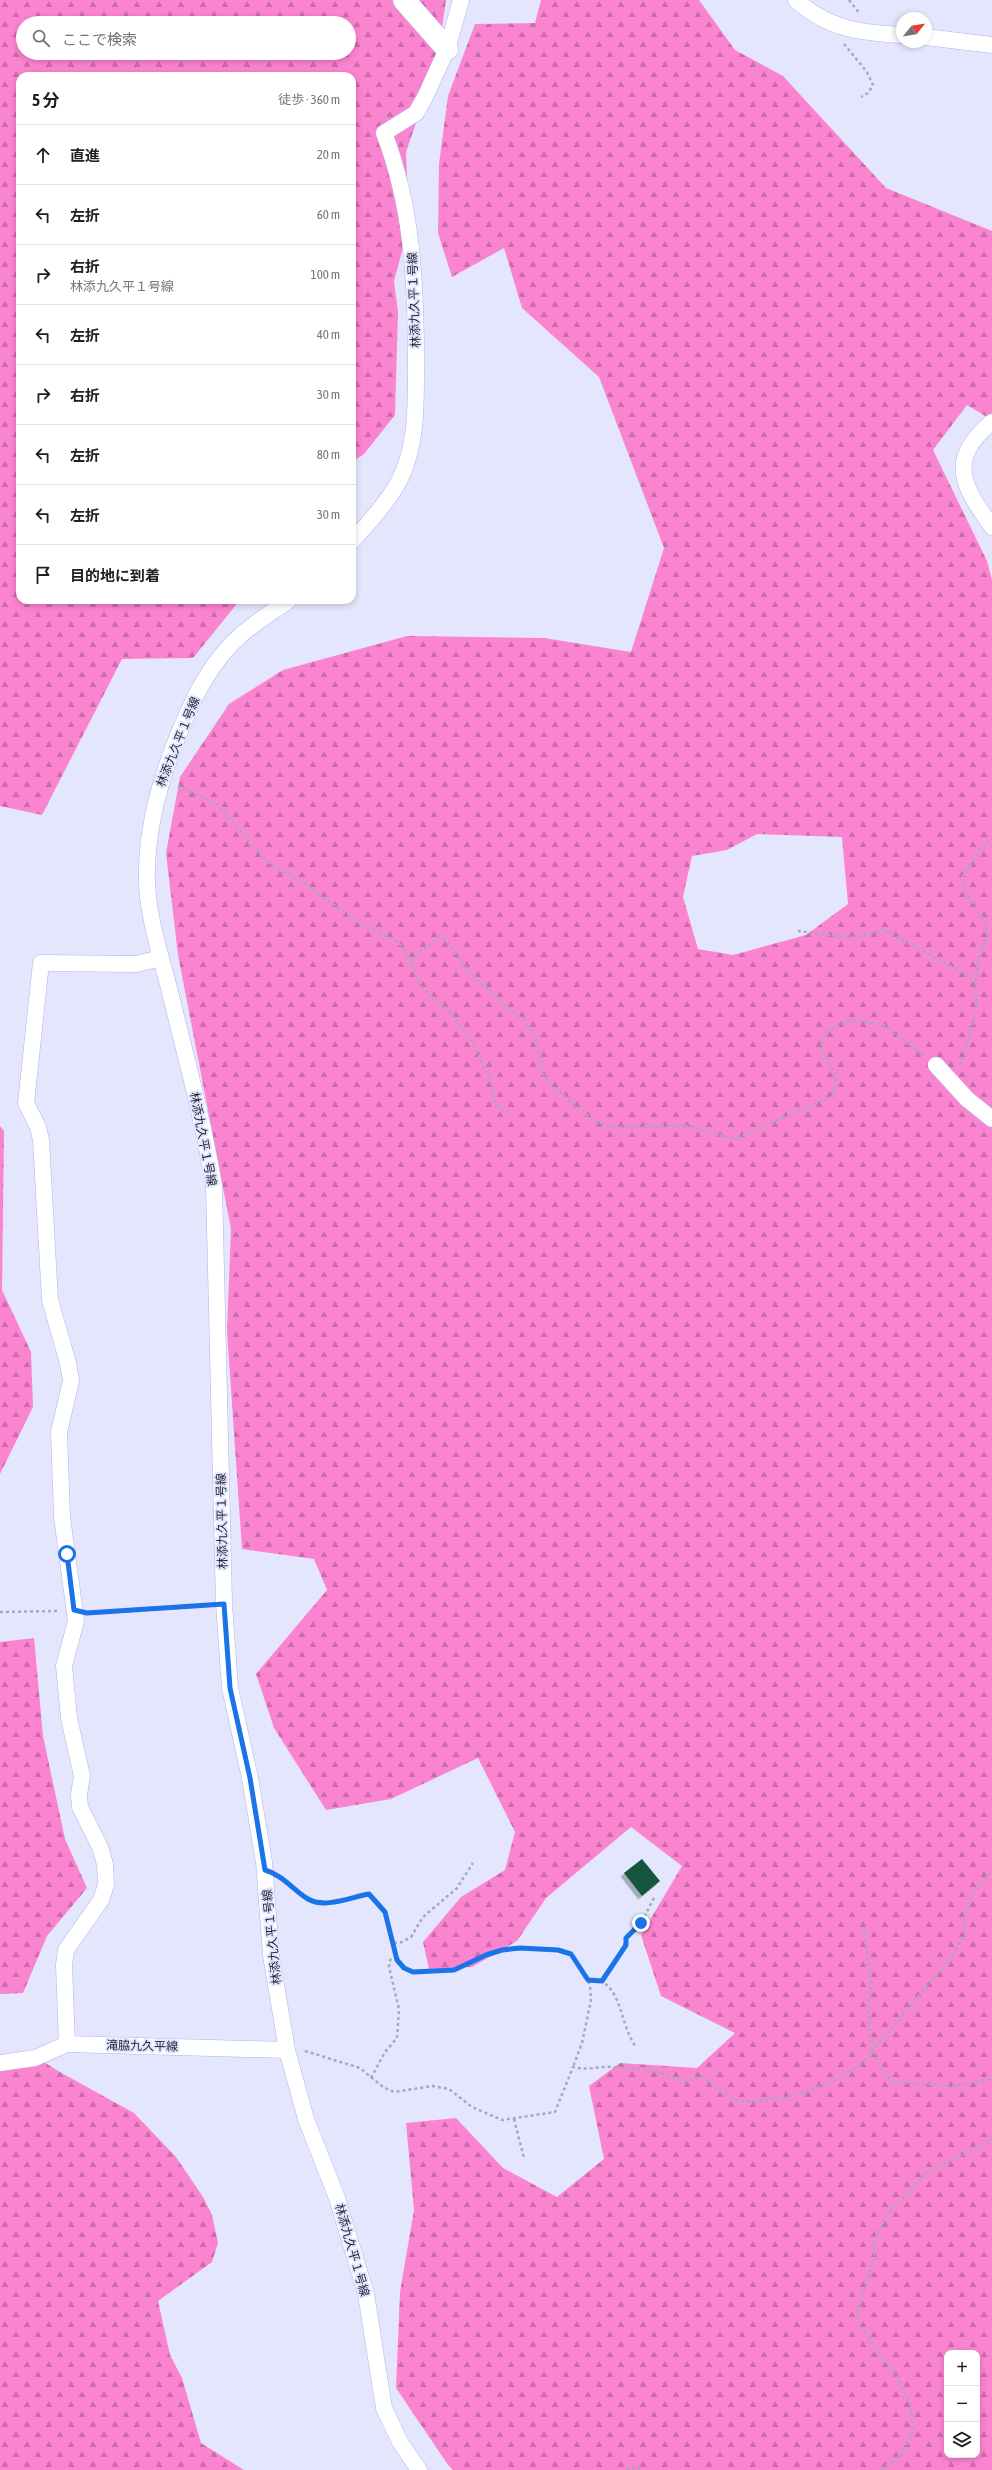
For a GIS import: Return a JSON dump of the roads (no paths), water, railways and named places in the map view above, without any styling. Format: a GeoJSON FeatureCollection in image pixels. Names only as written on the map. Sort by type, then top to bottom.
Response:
{"type":"FeatureCollection","features":[{"type":"Feature","properties":{"kind":"street"},"geometry":{"type":"LineString","coordinates":[[404,0],[447,49]]}},
{"type":"Feature","properties":{"kind":"street","name":"林添九久平１号線"},"geometry":{"type":"LineString","coordinates":[[356,536],[400,479],[411,448],[416,410],[416,287],[412,246],[393,157],[384,134],[416,113],[447,49],[461,0]]}},
{"type":"Feature","properties":{"kind":"street"},"geometry":{"type":"LineString","coordinates":[[796,0],[830,24],[848,29],[896,34]]}},
{"type":"Feature","properties":{"kind":"street"},"geometry":{"type":"LineString","coordinates":[[932,38],[992,45]]}},
{"type":"Feature","properties":{"kind":"street"},"geometry":{"type":"LineString","coordinates":[[992,422],[976,438],[963,464],[963,477],[969,493],[992,527]]}},
{"type":"Feature","properties":{"kind":"street","name":"林添九久平１号線"},"geometry":{"type":"LineString","coordinates":[[284,604],[242,634],[217,661],[193,700],[161,780],[151,824],[147,869],[150,904],[161,958],[205,1134],[214,1186],[224,1604],[230,1688],[250,1778],[265,1870],[271,1955],[287,2050],[306,2119],[337,2198],[366,2294],[384,2408],[400,2442],[419,2470]]}},
{"type":"Feature","properties":{"kind":"street"},"geometry":{"type":"LineString","coordinates":[[66,2044],[64,1965],[66,1950],[101,1900],[106,1885],[105,1864],[100,1847],[80,1807],[79,1795],[82,1776],[69,1718],[64,1666],[76,1620],[62,1517],[59,1432],[71,1381],[68,1363],[50,1300],[41,1140],[38,1128],[26,1103],[41,963],[136,964],[161,958]]}},
{"type":"Feature","properties":{"kind":"street"},"geometry":{"type":"LineString","coordinates":[[936,1065],[955,1086],[992,1119]]}},
{"type":"Feature","properties":{"kind":"street","name":"滝脇九久平線"},"geometry":{"type":"LineString","coordinates":[[0,2063],[35,2058],[66,2044],[287,2050]]}}]}
